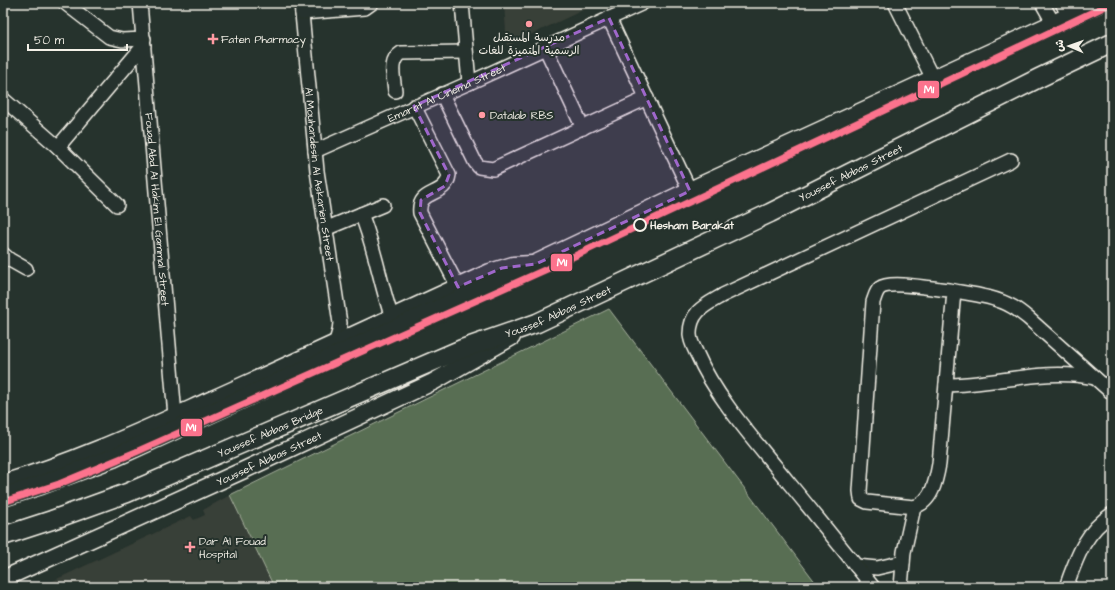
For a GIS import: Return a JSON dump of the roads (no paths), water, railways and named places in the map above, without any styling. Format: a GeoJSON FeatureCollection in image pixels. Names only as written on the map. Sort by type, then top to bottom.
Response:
{"type":"FeatureCollection","features":[{"type":"Feature","properties":{"kind":"main road"},"geometry":{"type":"LineString","coordinates":[[3,497],[113,458],[910,91],[1062,15],[1099,3]]}},
{"type":"Feature","properties":{"kind":"main road","name":"Youssef Abbas Street"},"geometry":{"type":"LineString","coordinates":[[537,323],[770,213],[1112,43]]}},
{"type":"Feature","properties":{"kind":"main road","name":"Youssef Abbas Bridge"},"geometry":{"type":"LineString","coordinates":[[3,536],[127,493],[462,349],[537,323]]}},
{"type":"Feature","properties":{"kind":"street"},"geometry":{"type":"LineString","coordinates":[[65,3],[109,36],[122,40],[144,42]]}},
{"type":"Feature","properties":{"kind":"street","name":"Fouad Abd Al Hakim El Gammal Street"},"geometry":{"type":"LineString","coordinates":[[140,3],[175,416]]}},
{"type":"Feature","properties":{"kind":"street"},"geometry":{"type":"LineString","coordinates":[[302,8],[365,8],[372,3]]}},
{"type":"Feature","properties":{"kind":"street"},"geometry":{"type":"LineString","coordinates":[[462,3],[469,83]]}},
{"type":"Feature","properties":{"kind":"street","name":"Emarat Al Cinema Street"},"geometry":{"type":"LineString","coordinates":[[315,150],[469,83],[644,3]]}},
{"type":"Feature","properties":{"kind":"street"},"geometry":{"type":"LineString","coordinates":[[894,3],[933,79]]}},
{"type":"Feature","properties":{"kind":"street"},"geometry":{"type":"LineString","coordinates":[[1042,3],[1062,15]]}},
{"type":"Feature","properties":{"kind":"street","name":"Al Mouhandesin Al Askarien Street"},"geometry":{"type":"LineString","coordinates":[[302,8],[315,150],[325,229],[340,323],[335,345]]}},
{"type":"Feature","properties":{"kind":"street"},"geometry":{"type":"LineString","coordinates":[[609,18],[690,191]]}},
{"type":"Feature","properties":{"kind":"street"},"geometry":{"type":"LineString","coordinates":[[58,147],[144,42]]}},
{"type":"Feature","properties":{"kind":"street"},"geometry":{"type":"LineString","coordinates":[[545,47],[582,128]]}},
{"type":"Feature","properties":{"kind":"street"},"geometry":{"type":"LineString","coordinates":[[395,91],[394,61],[396,56],[402,53],[466,52]]}},
{"type":"Feature","properties":{"kind":"street"},"geometry":{"type":"LineString","coordinates":[[442,94],[475,162],[479,167],[486,169],[493,169],[647,98]]}},
{"type":"Feature","properties":{"kind":"street"},"geometry":{"type":"LineString","coordinates":[[3,99],[58,147],[117,205]]}},
{"type":"Feature","properties":{"kind":"street"},"geometry":{"type":"LineString","coordinates":[[414,106],[449,175],[448,181],[441,190],[426,196],[422,200],[419,206],[420,213],[458,287]]}},
{"type":"Feature","properties":{"kind":"street"},"geometry":{"type":"LineString","coordinates":[[873,587],[736,417],[714,386],[699,360],[692,343],[690,335],[693,318],[698,311],[723,295],[1011,160]]}},
{"type":"Feature","properties":{"kind":"street"},"geometry":{"type":"LineString","coordinates":[[325,229],[383,205]]}},
{"type":"Feature","properties":{"kind":"street"},"geometry":{"type":"LineString","coordinates":[[361,214],[369,233],[385,300],[392,318]]}},
{"type":"Feature","properties":{"kind":"street"},"geometry":{"type":"LineString","coordinates":[[5,261],[26,270]]}},
{"type":"Feature","properties":{"kind":"street"},"geometry":{"type":"LineString","coordinates":[[3,483],[38,473],[175,416],[335,345],[490,272],[519,265],[536,264]]}},
{"type":"Feature","properties":{"kind":"street"},"geometry":{"type":"LineString","coordinates":[[954,291],[937,479],[933,489],[926,500],[919,506],[914,507],[867,502],[861,499],[860,491],[873,302],[879,288],[893,285],[954,291],[978,295],[1013,307],[1028,318],[1112,393]]}},
{"type":"Feature","properties":{"kind":"street","name":"Youssef Abbas Street"},"geometry":{"type":"LineString","coordinates":[[5,576],[244,470],[433,382],[537,323]]}},
{"type":"Feature","properties":{"kind":"street"},"geometry":{"type":"LineString","coordinates":[[946,385],[971,385],[1034,375],[1066,373],[1095,378]]}},
{"type":"Feature","properties":{"kind":"street"},"geometry":{"type":"LineString","coordinates":[[901,587],[903,562],[914,507]]}},
{"type":"Feature","properties":{"kind":"street"},"geometry":{"type":"LineString","coordinates":[[1066,587],[1079,552],[1087,537],[1100,522],[1112,514]]}},
{"type":"Feature","properties":{"kind":"street"},"geometry":{"type":"LineString","coordinates":[[856,566],[877,568],[903,562]]}},
{"type":"Feature","properties":{"kind":"place","name":"مدرسة المستقبل الرسمية المتميزة للغات"},"geometry":{"type":"Point","coordinates":[529,24]}},
{"type":"Feature","properties":{"kind":"place","name":"Faten Pharmacy"},"geometry":{"type":"Point","coordinates":[213,39]}},
{"type":"Feature","properties":{"kind":"place","name":"Datalab RBS"},"geometry":{"type":"Point","coordinates":[482,115]}},
{"type":"Feature","properties":{"kind":"place","name":"Hesham Barakat"},"geometry":{"type":"Point","coordinates":[640,225]}},
{"type":"Feature","properties":{"kind":"place","name":"Dar Al Fouad Hospital"},"geometry":{"type":"Point","coordinates":[190,547]}}]}
